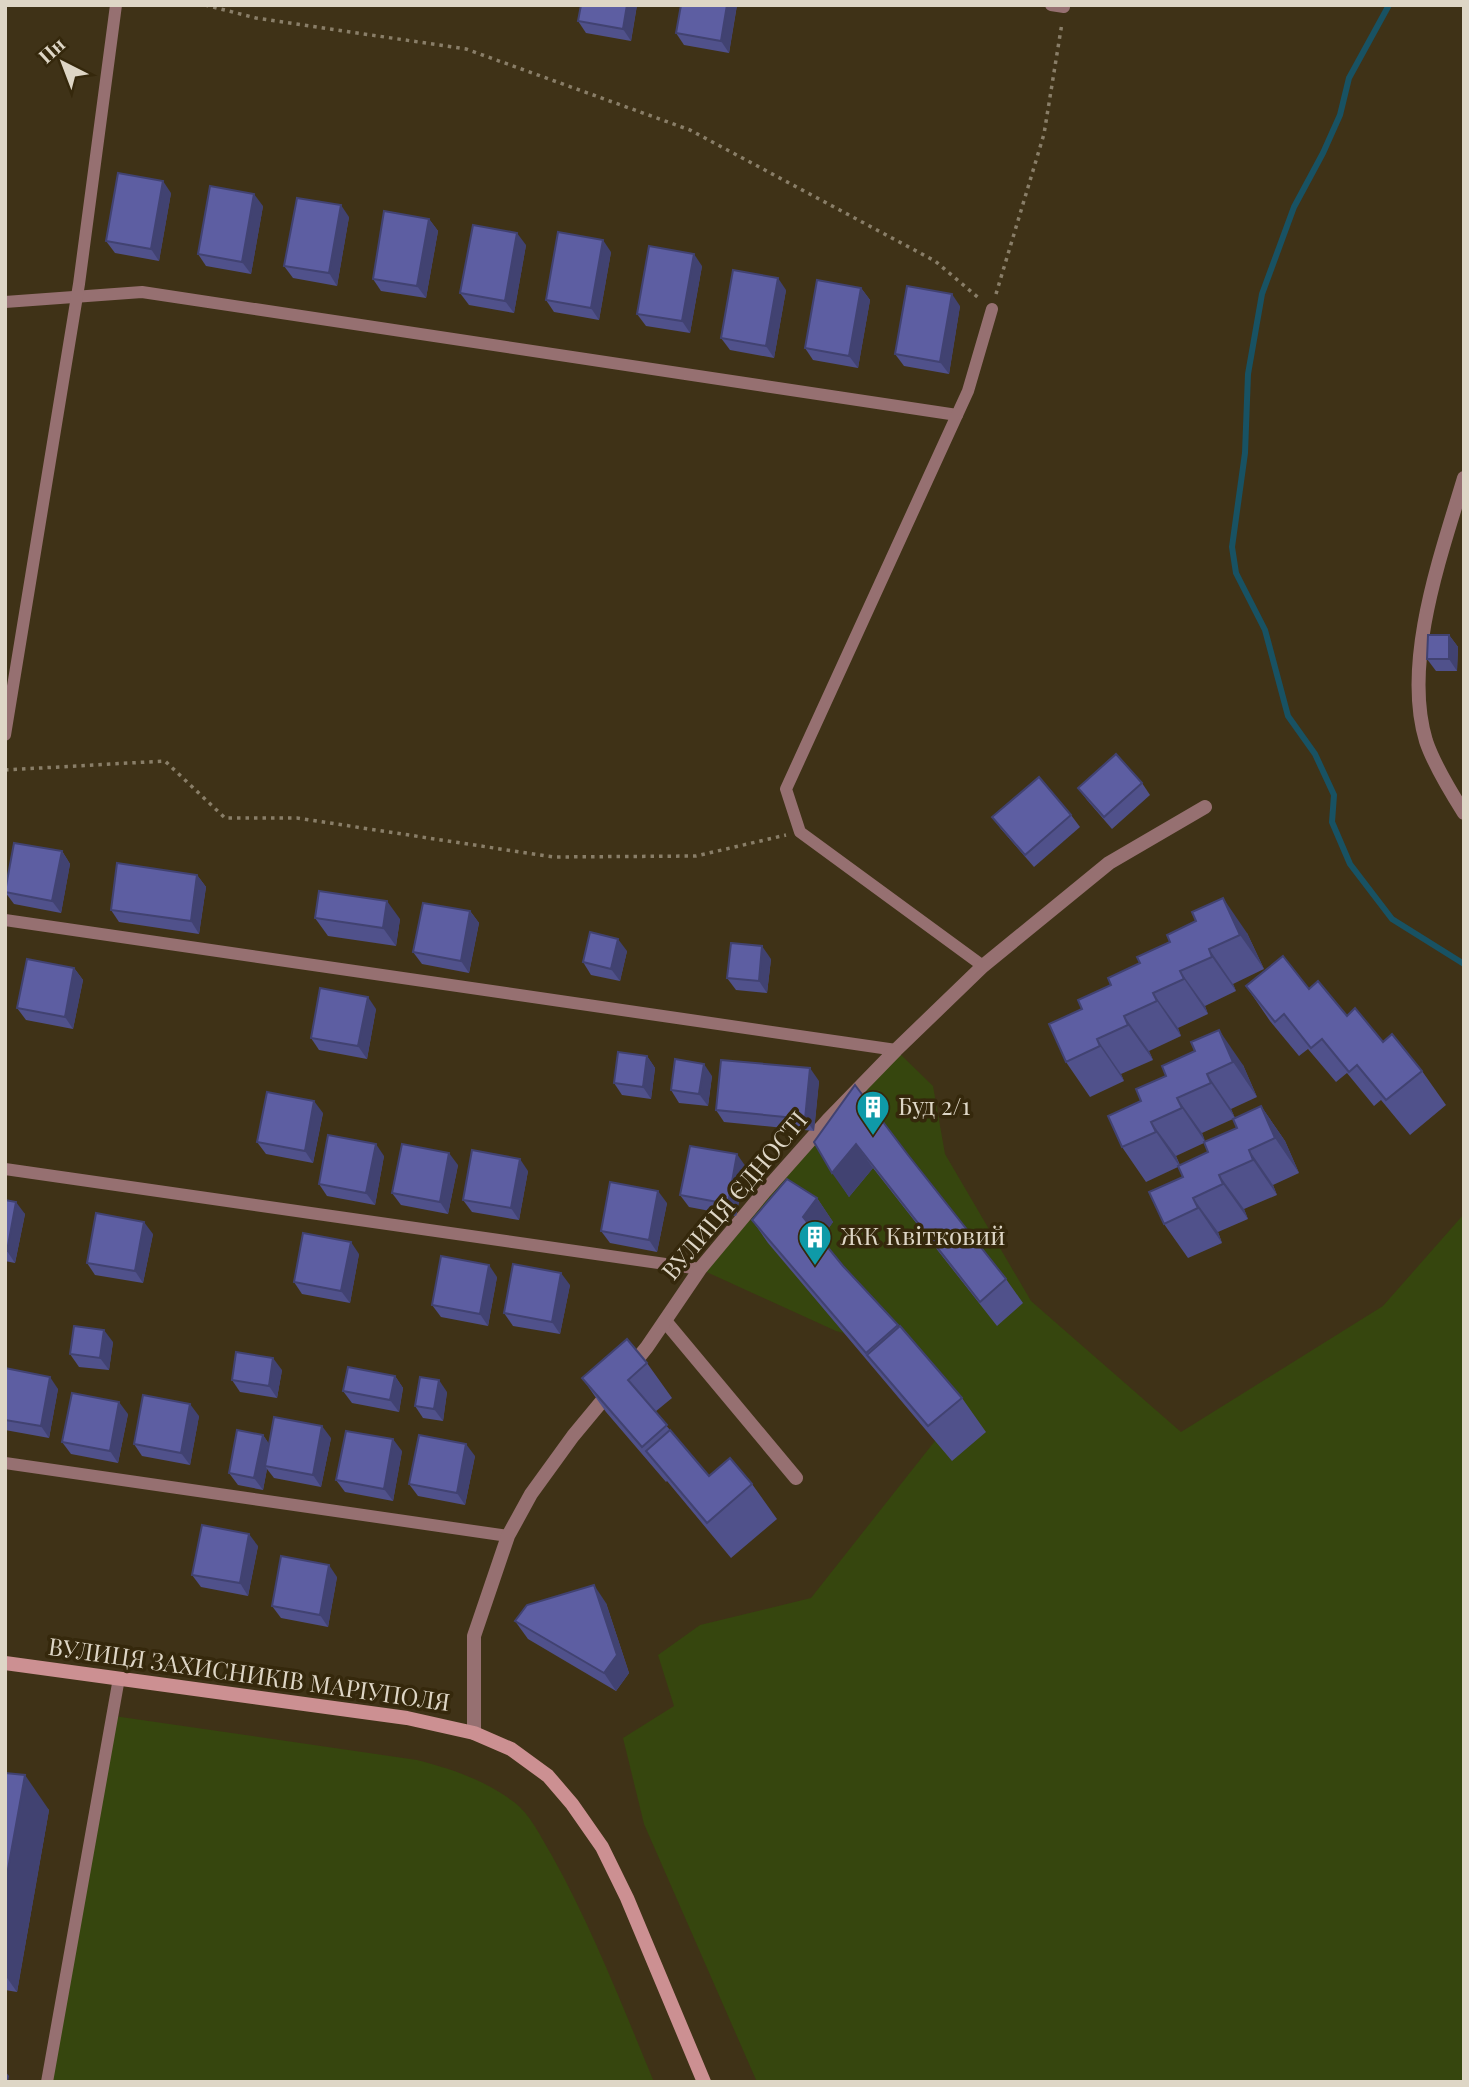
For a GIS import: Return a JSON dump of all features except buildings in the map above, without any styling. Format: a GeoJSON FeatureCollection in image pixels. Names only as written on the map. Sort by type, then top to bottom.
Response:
{"type":"FeatureCollection","features":[{"type":"Feature","properties":{"kind":"main road","name":"ВУЛИЦЯ ЗАХИСНИКІВ МАРІУПОЛЯ"},"geometry":{"type":"LineString","coordinates":[[5,1662],[407,1718],[474,1733],[511,1749],[548,1776],[572,1804],[602,1847],[627,1898],[704,2082]]}},
{"type":"Feature","properties":{"kind":"street"},"geometry":{"type":"LineString","coordinates":[[1464,478],[1427,603],[1418,690],[1426,742],[1464,813]]}},
{"type":"Feature","properties":{"kind":"street","name":"ВУЛИЦЯ ЄДНОСТІ"},"geometry":{"type":"LineString","coordinates":[[474,1733],[474,1636],[508,1536],[531,1494],[573,1436],[648,1347],[700,1269],[828,1120],[983,966],[1109,863],[1205,807]]}},
{"type":"Feature","properties":{"kind":"street"},"geometry":{"type":"LineString","coordinates":[[665,1321],[796,1478]]}},
{"type":"Feature","properties":{"kind":"lane"},"geometry":{"type":"LineString","coordinates":[[5,735],[76,297],[116,5]]}},
{"type":"Feature","properties":{"kind":"lane"},"geometry":{"type":"LineString","coordinates":[[5,303],[142,292],[957,415]]}},
{"type":"Feature","properties":{"kind":"lane"},"geometry":{"type":"LineString","coordinates":[[983,966],[800,832],[786,789],[968,391],[992,309]]}},
{"type":"Feature","properties":{"kind":"lane"},"geometry":{"type":"LineString","coordinates":[[5,920],[896,1050]]}},
{"type":"Feature","properties":{"kind":"lane"},"geometry":{"type":"LineString","coordinates":[[5,1169],[700,1269]]}},
{"type":"Feature","properties":{"kind":"lane"},"geometry":{"type":"LineString","coordinates":[[5,1463],[508,1536]]}},
{"type":"Feature","properties":{"kind":"lane"},"geometry":{"type":"LineString","coordinates":[[47,2082],[119,1678]]}},
{"type":"Feature","properties":{"kind":"path"},"geometry":{"type":"LineString","coordinates":[[205,5],[256,18],[466,49],[690,130],[935,261],[992,309],[1044,134],[1058,6]]}},
{"type":"Feature","properties":{"kind":"path"},"geometry":{"type":"LineString","coordinates":[[5,770],[165,761],[225,818],[297,818],[552,857],[696,856],[800,832]]}},
{"type":"Feature","properties":{"kind":"green space"},"geometry":{"type":"Polygon","coordinates":[[[896,1050],[933,1086],[945,1154],[1031,1301],[1181,1432],[1383,1306],[1464,1214],[1464,2082],[757,2082],[644,1824],[623,1738],[674,1706],[658,1655],[700,1625],[811,1598],[957,1413],[908,1349],[836,1331],[700,1269],[896,1050]]]}},
{"type":"Feature","properties":{"kind":"green space"},"geometry":{"type":"Polygon","coordinates":[[[114,1716],[417,1760],[468,1776],[503,1794],[530,1819],[566,1882],[606,1966],[654,2082],[47,2082],[114,1716]]]}},
{"type":"Feature","properties":{"kind":"waterway"},"geometry":{"type":"LineString","coordinates":[[1389,5],[1349,78],[1340,115],[1294,207],[1262,294],[1248,374],[1245,453],[1232,547],[1236,573],[1265,630],[1288,716],[1315,754],[1334,795],[1332,822],[1350,864],[1392,919],[1464,964]]}},
{"type":"Feature","properties":{"kind":"place","name":"Буд 2/1"},"geometry":{"type":"Point","coordinates":[873,1137]}},
{"type":"Feature","properties":{"kind":"place","name":"ЖК Квітковий"},"geometry":{"type":"Point","coordinates":[815,1267]}}]}
